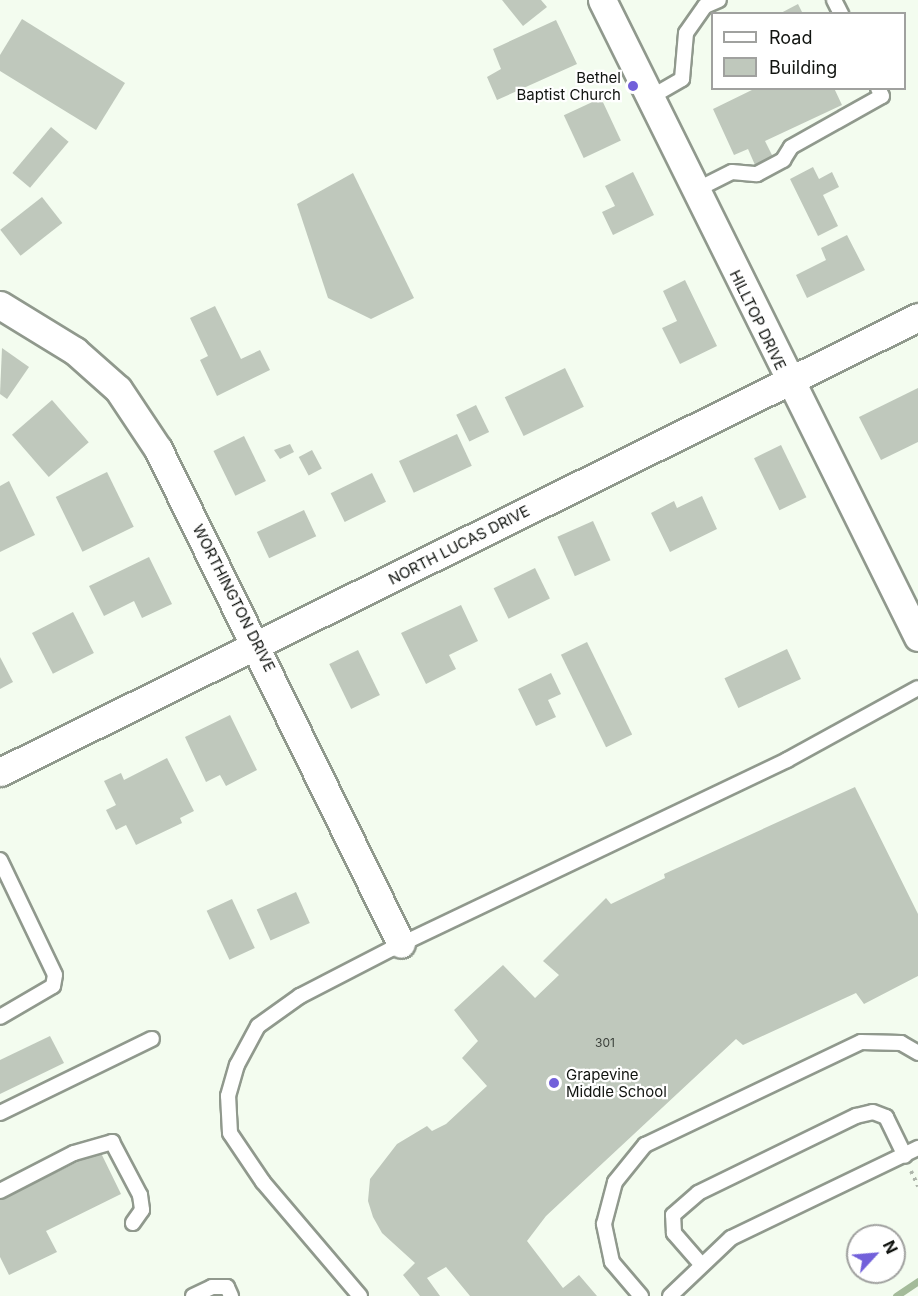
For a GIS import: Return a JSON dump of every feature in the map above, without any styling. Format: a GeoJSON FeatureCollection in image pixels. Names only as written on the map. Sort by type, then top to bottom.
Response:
{"type":"FeatureCollection","features":[{"type":"Feature","properties":{"kind":"street","name":"HILLTOP DRIVE"},"geometry":{"type":"LineString","coordinates":[[602,0],[787,381],[918,637]]}},
{"type":"Feature","properties":{"kind":"street","name":"WORTHINGTON DRIVE"},"geometry":{"type":"LineString","coordinates":[[0,305],[75,351],[117,389],[160,453],[258,645],[401,944]]}},
{"type":"Feature","properties":{"kind":"street","name":"NORTH LUCAS DRIVE"},"geometry":{"type":"LineString","coordinates":[[0,772],[918,317]]}},
{"type":"Feature","properties":{"kind":"lane"},"geometry":{"type":"LineString","coordinates":[[651,97],[682,80],[686,33],[705,6],[719,0]]}},
{"type":"Feature","properties":{"kind":"lane"},"geometry":{"type":"LineString","coordinates":[[696,190],[732,172],[757,174],[783,160],[791,147],[882,96],[879,90]]}},
{"type":"Feature","properties":{"kind":"lane"},"geometry":{"type":"LineString","coordinates":[[360,1296],[263,1182],[230,1133],[228,1096],[237,1065],[258,1026],[300,996],[401,944],[787,760],[918,688]]}},
{"type":"Feature","properties":{"kind":"lane"},"geometry":{"type":"LineString","coordinates":[[0,860],[55,975],[53,986],[0,1017]]}},
{"type":"Feature","properties":{"kind":"lane"},"geometry":{"type":"LineString","coordinates":[[0,1113],[152,1039]]}},
{"type":"Feature","properties":{"kind":"lane"},"geometry":{"type":"LineString","coordinates":[[641,1296],[612,1262],[604,1224],[615,1182],[645,1145],[861,1042],[901,1043],[918,1053]]}},
{"type":"Feature","properties":{"kind":"lane"},"geometry":{"type":"LineString","coordinates":[[700,1263],[674,1233],[673,1215],[698,1193],[856,1116],[873,1112],[886,1117],[905,1156]]}},
{"type":"Feature","properties":{"kind":"lane"},"geometry":{"type":"LineString","coordinates":[[0,1191],[74,1153],[112,1142],[140,1196],[142,1210],[133,1223]]}},
{"type":"Feature","properties":{"kind":"lane"},"geometry":{"type":"LineString","coordinates":[[670,1296],[700,1263],[731,1238],[918,1149]]}},
{"type":"Feature","properties":{"kind":"lane"},"geometry":{"type":"LineString","coordinates":[[193,1296],[219,1287],[227,1287],[231,1296]]}},
{"type":"Feature","properties":{"kind":"building"},"geometry":{"type":"Polygon","coordinates":[[[502,0],[541,0],[547,7],[523,26],[502,0]]]}},
{"type":"Feature","properties":{"kind":"building"},"geometry":{"type":"Polygon","coordinates":[[[798,4],[802,12],[783,12],[798,4]]]}},
{"type":"Feature","properties":{"kind":"building"},"geometry":{"type":"Polygon","coordinates":[[[22,19],[125,83],[96,130],[0,71],[0,55],[22,19]]]}},
{"type":"Feature","properties":{"kind":"building"},"geometry":{"type":"Polygon","coordinates":[[[556,20],[577,64],[497,100],[487,77],[501,69],[493,49],[556,20]]]}},
{"type":"Feature","properties":{"kind":"building"},"geometry":{"type":"Polygon","coordinates":[[[752,90],[835,90],[842,105],[765,141],[773,157],[755,165],[748,149],[734,155],[713,109],[752,90]]]}},
{"type":"Feature","properties":{"kind":"building"},"geometry":{"type":"Polygon","coordinates":[[[601,98],[621,141],[584,158],[564,115],[601,98]]]}},
{"type":"Feature","properties":{"kind":"building"},"geometry":{"type":"Polygon","coordinates":[[[51,127],[69,142],[30,188],[12,173],[51,127]]]}},
{"type":"Feature","properties":{"kind":"building"},"geometry":{"type":"Polygon","coordinates":[[[813,167],[819,179],[832,172],[839,187],[823,195],[838,226],[818,236],[790,179],[813,167]]]}},
{"type":"Feature","properties":{"kind":"building"},"geometry":{"type":"Polygon","coordinates":[[[633,172],[654,215],[613,235],[602,212],[615,206],[605,186],[633,172]]]}},
{"type":"Feature","properties":{"kind":"building"},"geometry":{"type":"Polygon","coordinates":[[[353,173],[414,298],[371,319],[328,298],[297,204],[353,173]]]}},
{"type":"Feature","properties":{"kind":"building"},"geometry":{"type":"Polygon","coordinates":[[[42,197],[62,223],[21,256],[0,230],[42,197]]]}},
{"type":"Feature","properties":{"kind":"building"},"geometry":{"type":"Polygon","coordinates":[[[847,235],[865,270],[807,298],[796,275],[826,260],[821,248],[847,235]]]}},
{"type":"Feature","properties":{"kind":"building"},"geometry":{"type":"Polygon","coordinates":[[[685,280],[717,346],[680,364],[662,328],[677,321],[663,291],[685,280]]]}},
{"type":"Feature","properties":{"kind":"building"},"geometry":{"type":"Polygon","coordinates":[[[215,306],[241,359],[260,350],[270,370],[217,396],[200,360],[208,356],[190,318],[215,306]]]}},
{"type":"Feature","properties":{"kind":"building"},"geometry":{"type":"Polygon","coordinates":[[[2,348],[29,367],[7,399],[0,394],[2,348]]]}},
{"type":"Feature","properties":{"kind":"building"},"geometry":{"type":"Polygon","coordinates":[[[565,368],[584,407],[524,436],[505,397],[565,368]]]}},
{"type":"Feature","properties":{"kind":"building"},"geometry":{"type":"Polygon","coordinates":[[[918,388],[918,442],[881,460],[859,417],[918,388]]]}},
{"type":"Feature","properties":{"kind":"building"},"geometry":{"type":"Polygon","coordinates":[[[52,400],[89,442],[49,477],[12,435],[52,400]]]}},
{"type":"Feature","properties":{"kind":"building"},"geometry":{"type":"Polygon","coordinates":[[[476,405],[489,432],[469,442],[456,415],[476,405]]]}},
{"type":"Feature","properties":{"kind":"building"},"geometry":{"type":"Polygon","coordinates":[[[457,434],[472,466],[414,493],[399,461],[457,434]]]}},
{"type":"Feature","properties":{"kind":"building"},"geometry":{"type":"Polygon","coordinates":[[[244,436],[266,481],[235,496],[213,451],[244,436]]]}},
{"type":"Feature","properties":{"kind":"building"},"geometry":{"type":"Polygon","coordinates":[[[290,444],[294,452],[280,459],[274,450],[290,444]]]}},
{"type":"Feature","properties":{"kind":"building"},"geometry":{"type":"Polygon","coordinates":[[[781,445],[806,497],[779,510],[754,458],[781,445]]]}},
{"type":"Feature","properties":{"kind":"building"},"geometry":{"type":"Polygon","coordinates":[[[312,450],[322,469],[309,476],[299,457],[312,450]]]}},
{"type":"Feature","properties":{"kind":"building"},"geometry":{"type":"Polygon","coordinates":[[[107,472],[134,527],[83,552],[56,497],[107,472]]]}},
{"type":"Feature","properties":{"kind":"building"},"geometry":{"type":"Polygon","coordinates":[[[372,473],[386,502],[345,522],[331,493],[372,473]]]}},
{"type":"Feature","properties":{"kind":"building"},"geometry":{"type":"Polygon","coordinates":[[[9,481],[35,535],[0,552],[0,486],[9,481]]]}},
{"type":"Feature","properties":{"kind":"building"},"geometry":{"type":"Polygon","coordinates":[[[702,496],[717,529],[670,552],[651,513],[674,501],[677,508],[702,496]]]}},
{"type":"Feature","properties":{"kind":"building"},"geometry":{"type":"Polygon","coordinates":[[[304,510],[316,536],[269,558],[257,532],[304,510]]]}},
{"type":"Feature","properties":{"kind":"building"},"geometry":{"type":"Polygon","coordinates":[[[593,521],[610,560],[575,576],[557,537],[593,521]]]}},
{"type":"Feature","properties":{"kind":"building"},"geometry":{"type":"Polygon","coordinates":[[[149,557],[172,604],[142,618],[134,601],[104,616],[89,586],[149,557]]]}},
{"type":"Feature","properties":{"kind":"building"},"geometry":{"type":"Polygon","coordinates":[[[535,568],[550,599],[509,619],[494,588],[535,568]]]}},
{"type":"Feature","properties":{"kind":"building"},"geometry":{"type":"Polygon","coordinates":[[[461,605],[478,641],[449,655],[456,669],[426,684],[401,633],[461,605]]]}},
{"type":"Feature","properties":{"kind":"building"},"geometry":{"type":"Polygon","coordinates":[[[73,612],[94,653],[53,674],[32,633],[73,612]]]}},
{"type":"Feature","properties":{"kind":"building"},"geometry":{"type":"Polygon","coordinates":[[[587,642],[632,735],[606,747],[561,655],[587,642]]]}},
{"type":"Feature","properties":{"kind":"building"},"geometry":{"type":"Polygon","coordinates":[[[787,649],[801,679],[738,708],[724,678],[787,649]]]}},
{"type":"Feature","properties":{"kind":"building"},"geometry":{"type":"Polygon","coordinates":[[[358,650],[380,695],[351,709],[329,664],[358,650]]]}},
{"type":"Feature","properties":{"kind":"building"},"geometry":{"type":"Polygon","coordinates":[[[0,657],[13,682],[0,689],[0,657]]]}},
{"type":"Feature","properties":{"kind":"building"},"geometry":{"type":"Polygon","coordinates":[[[551,673],[561,694],[548,700],[556,717],[536,726],[518,689],[551,673]]]}},
{"type":"Feature","properties":{"kind":"building"},"geometry":{"type":"Polygon","coordinates":[[[230,715],[257,770],[226,786],[220,775],[206,782],[185,737],[230,715]]]}},
{"type":"Feature","properties":{"kind":"building"},"geometry":{"type":"Polygon","coordinates":[[[167,758],[194,811],[180,818],[182,823],[136,845],[126,825],[116,830],[106,810],[116,805],[104,781],[121,773],[124,780],[167,758]]]}},
{"type":"Feature","properties":{"kind":"building","name":"Grapevine Middle School"},"geometry":{"type":"Polygon","coordinates":[[[855,787],[918,914],[918,976],[864,1004],[856,993],[743,1045],[736,1039],[546,1216],[527,1241],[563,1288],[579,1275],[597,1296],[470,1296],[446,1267],[427,1278],[440,1296],[420,1296],[403,1275],[415,1263],[382,1233],[373,1217],[368,1201],[370,1179],[397,1144],[427,1126],[432,1131],[446,1124],[487,1086],[462,1058],[478,1041],[454,1010],[503,965],[535,998],[559,975],[543,961],[606,898],[611,904],[665,878],[664,874],[855,787]]]}},
{"type":"Feature","properties":{"kind":"building"},"geometry":{"type":"Polygon","coordinates":[[[296,892],[310,923],[271,941],[257,909],[296,892]]]}},
{"type":"Feature","properties":{"kind":"building"},"geometry":{"type":"Polygon","coordinates":[[[232,899],[255,948],[229,960],[207,911],[232,899]]]}},
{"type":"Feature","properties":{"kind":"building"},"geometry":{"type":"Polygon","coordinates":[[[50,1036],[64,1063],[0,1094],[0,1060],[50,1036]]]}},
{"type":"Feature","properties":{"kind":"building"},"geometry":{"type":"Polygon","coordinates":[[[100,1151],[121,1194],[46,1231],[57,1252],[9,1275],[0,1257],[0,1200],[100,1151]]]}},
{"type":"Feature","properties":{"kind":"waterway"},"geometry":{"type":"LineString","coordinates":[[896,1296],[918,1281]]}},
{"type":"Feature","properties":{"kind":"place","name":"Bethel Baptist Church"},"geometry":{"type":"Point","coordinates":[633,86]}},
{"type":"Feature","properties":{"kind":"place","name":"Grapevine Middle School"},"geometry":{"type":"Point","coordinates":[554,1083]}}]}
